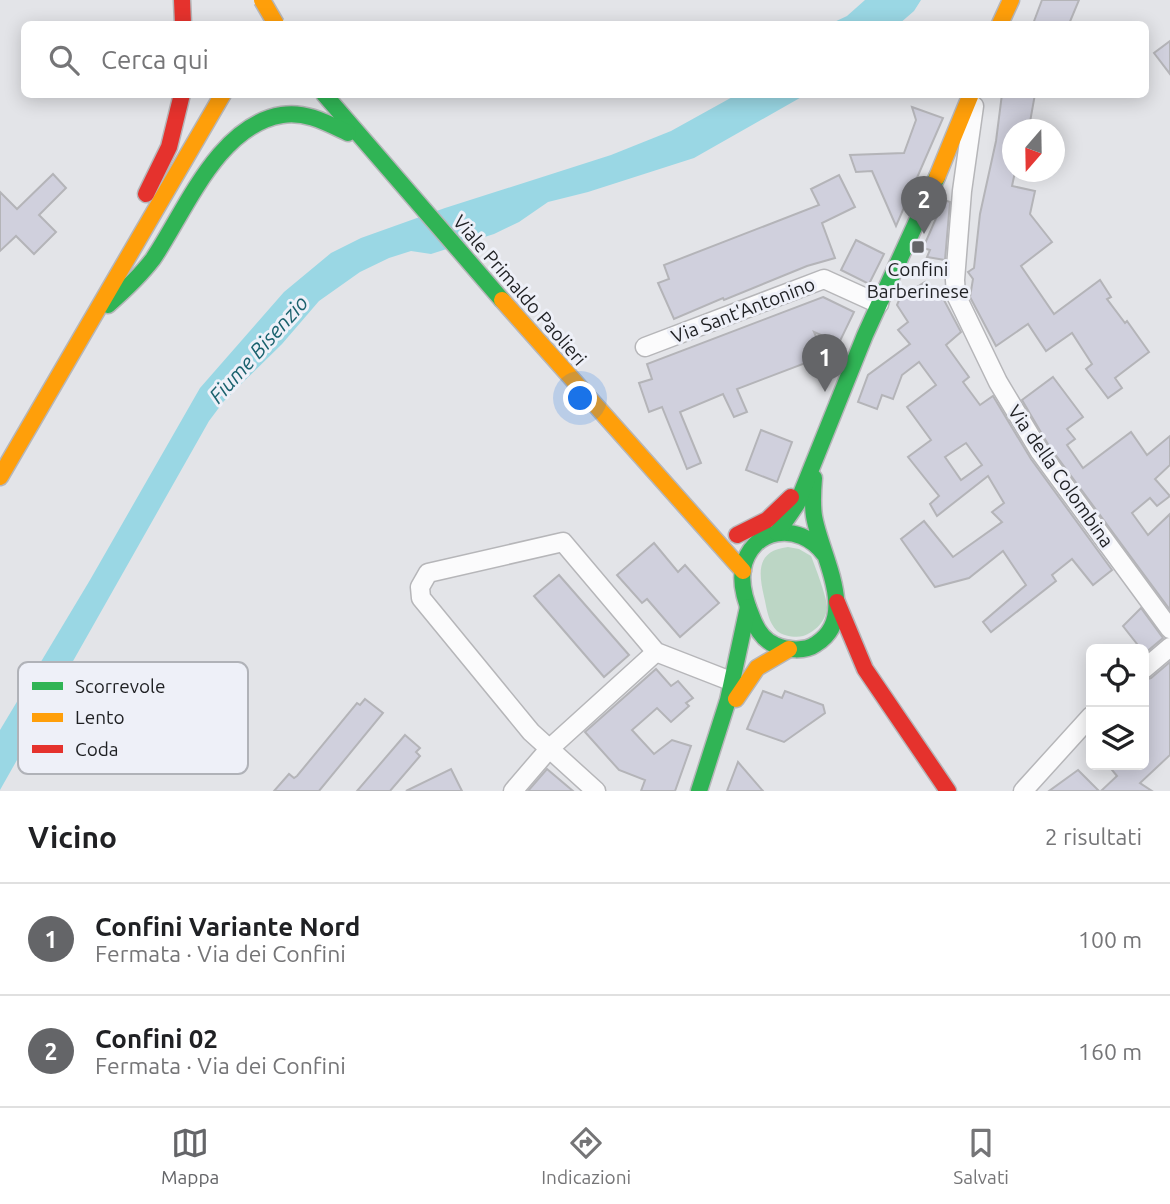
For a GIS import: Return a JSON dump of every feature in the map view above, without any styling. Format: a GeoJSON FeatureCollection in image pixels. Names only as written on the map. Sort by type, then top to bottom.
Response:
{"type":"FeatureCollection","features":[{"type":"Feature","properties":{"kind":"main road"},"geometry":{"type":"LineString","coordinates":[[182,0],[183,21]]}},
{"type":"Feature","properties":{"kind":"main road"},"geometry":{"type":"LineString","coordinates":[[262,0],[274,21]]}},
{"type":"Feature","properties":{"kind":"main road"},"geometry":{"type":"LineString","coordinates":[[1001,21],[1011,0]]}},
{"type":"Feature","properties":{"kind":"main road"},"geometry":{"type":"LineString","coordinates":[[92,319],[107,264],[166,155],[176,127],[181,98]]}},
{"type":"Feature","properties":{"kind":"main road"},"geometry":{"type":"LineString","coordinates":[[0,477],[221,98]]}},
{"type":"Feature","properties":{"kind":"main road","name":"Viale Primaldo Paolieri"},"geometry":{"type":"LineString","coordinates":[[327,98],[494,292],[743,571]]}},
{"type":"Feature","properties":{"kind":"main road"},"geometry":{"type":"LineString","coordinates":[[865,669],[837,650],[811,647],[789,649],[763,638],[748,607],[743,571],[749,554],[772,535],[797,504],[837,401],[971,98]]}},
{"type":"Feature","properties":{"kind":"main road"},"geometry":{"type":"LineString","coordinates":[[92,319],[143,272],[216,159],[251,127],[274,116],[293,113],[308,115],[329,121],[364,144]]}},
{"type":"Feature","properties":{"kind":"main road"},"geometry":{"type":"LineString","coordinates":[[737,535],[760,527],[775,515],[811,467]]}},
{"type":"Feature","properties":{"kind":"main road"},"geometry":{"type":"LineString","coordinates":[[811,467],[813,509],[824,554],[837,602],[865,669],[948,791]]}},
{"type":"Feature","properties":{"kind":"main road"},"geometry":{"type":"LineString","coordinates":[[688,511],[725,573],[742,647]]}},
{"type":"Feature","properties":{"kind":"main road","name":"Viale Primaldo Paolieri"},"geometry":{"type":"LineString","coordinates":[[688,511],[715,528],[737,535],[772,535]]}},
{"type":"Feature","properties":{"kind":"main road"},"geometry":{"type":"LineString","coordinates":[[772,535],[789,532],[806,536],[824,554]]}},
{"type":"Feature","properties":{"kind":"main road"},"geometry":{"type":"LineString","coordinates":[[811,647],[822,642],[832,630],[838,612],[837,602]]}},
{"type":"Feature","properties":{"kind":"main road"},"geometry":{"type":"LineString","coordinates":[[699,791],[720,731],[742,647],[748,607]]}},
{"type":"Feature","properties":{"kind":"main road"},"geometry":{"type":"LineString","coordinates":[[720,731],[749,676],[760,664],[789,649]]}},
{"type":"Feature","properties":{"kind":"street","name":"Via della Colombina"},"geometry":{"type":"LineString","coordinates":[[973,98],[962,191],[956,295],[998,382],[1040,452],[1170,629]]}},
{"type":"Feature","properties":{"kind":"street"},"geometry":{"type":"LineString","coordinates":[[936,181],[962,191]]}},
{"type":"Feature","properties":{"kind":"street","name":"Via Sant'Antonino"},"geometry":{"type":"LineString","coordinates":[[645,347],[824,279],[879,304]]}},
{"type":"Feature","properties":{"kind":"street"},"geometry":{"type":"LineString","coordinates":[[596,791],[531,732],[421,598],[420,587],[424,578],[435,571],[563,541],[656,652],[733,682]]}},
{"type":"Feature","properties":{"kind":"street"},"geometry":{"type":"LineString","coordinates":[[1149,665],[1170,647]]}},
{"type":"Feature","properties":{"kind":"street"},"geometry":{"type":"LineString","coordinates":[[513,791],[549,749],[656,652]]}},
{"type":"Feature","properties":{"kind":"street"},"geometry":{"type":"LineString","coordinates":[[1023,791],[1086,722]]}},
{"type":"Feature","properties":{"kind":"green space"},"geometry":{"type":"Polygon","coordinates":[[[777,549],[799,549],[811,556],[827,604],[825,617],[819,625],[812,632],[800,637],[783,634],[774,628],[761,582],[764,559],[777,549]]]}},
{"type":"Feature","properties":{"kind":"water"},"geometry":{"type":"Polygon","coordinates":[[[865,0],[921,0],[902,21],[836,21],[847,16],[865,0]]]}},
{"type":"Feature","properties":{"kind":"water","name":"Fiume Bisenzio"},"geometry":{"type":"Polygon","coordinates":[[[731,98],[800,98],[694,158],[548,202],[519,222],[494,234],[431,254],[411,251],[389,258],[360,272],[319,301],[282,344],[224,401],[209,421],[72,662],[41,662],[200,388],[284,292],[331,253],[361,238],[611,155],[671,131],[731,98]]]}},
{"type":"Feature","properties":{"kind":"water","name":"Fiume Bisenzio"},"geometry":{"type":"Polygon","coordinates":[[[18,700],[18,758],[0,790],[0,730],[18,700]]]}},
{"type":"Feature","properties":{"kind":"building"},"geometry":{"type":"Polygon","coordinates":[[[1042,0],[1079,0],[1070,21],[1034,21],[1042,0]]]}},
{"type":"Feature","properties":{"kind":"building"},"geometry":{"type":"Polygon","coordinates":[[[1170,41],[1170,74],[1154,53],[1170,41]]]}},
{"type":"Feature","properties":{"kind":"building"},"geometry":{"type":"Polygon","coordinates":[[[1001,98],[1034,98],[1031,119],[1002,119],[1002,182],[1013,182],[1012,186],[1035,191],[1030,214],[1052,242],[1021,266],[1054,314],[1100,280],[1111,297],[1107,299],[1149,352],[1115,378],[1122,388],[1108,398],[1086,369],[1092,364],[1072,333],[1046,351],[1028,324],[996,346],[970,297],[973,279],[968,272],[974,268],[980,214],[996,141],[1001,98]]]}},
{"type":"Feature","properties":{"kind":"building"},"geometry":{"type":"Polygon","coordinates":[[[912,107],[943,118],[896,226],[872,171],[856,172],[850,155],[904,153],[916,120],[912,107]]]}},
{"type":"Feature","properties":{"kind":"building"},"geometry":{"type":"Polygon","coordinates":[[[53,174],[66,188],[39,215],[56,232],[34,254],[16,236],[0,251],[0,192],[17,209],[53,174]]]}},
{"type":"Feature","properties":{"kind":"building"},"geometry":{"type":"Polygon","coordinates":[[[839,175],[855,207],[822,223],[835,258],[807,266],[674,319],[658,283],[669,279],[664,265],[819,205],[811,189],[839,175]]]}},
{"type":"Feature","properties":{"kind":"building"},"geometry":{"type":"Polygon","coordinates":[[[944,200],[950,202],[945,260],[927,257],[930,250],[923,248],[944,200]]]}},
{"type":"Feature","properties":{"kind":"building"},"geometry":{"type":"Polygon","coordinates":[[[856,240],[884,254],[869,284],[841,270],[856,240]]]}},
{"type":"Feature","properties":{"kind":"building"},"geometry":{"type":"Polygon","coordinates":[[[925,282],[931,292],[937,287],[961,332],[946,345],[969,377],[963,382],[980,405],[993,396],[1031,459],[1112,570],[1093,585],[1072,559],[1052,575],[1056,581],[991,632],[983,622],[1026,585],[1003,551],[969,578],[935,587],[901,539],[924,521],[953,557],[1002,522],[992,512],[1004,503],[988,476],[937,516],[930,504],[939,496],[908,457],[931,440],[907,407],[936,385],[919,362],[902,375],[893,399],[882,395],[877,409],[858,402],[868,375],[910,344],[898,330],[908,322],[897,305],[900,298],[925,282]],[[966,443],[945,457],[961,480],[982,465],[966,443]]]}},
{"type":"Feature","properties":{"kind":"building"},"geometry":{"type":"Polygon","coordinates":[[[823,297],[854,312],[839,343],[814,332],[824,356],[737,389],[747,412],[734,417],[723,394],[680,412],[701,463],[687,469],[662,407],[649,412],[639,383],[652,379],[647,364],[823,297]]]}},
{"type":"Feature","properties":{"kind":"building"},"geometry":{"type":"Polygon","coordinates":[[[1053,377],[1083,417],[1067,429],[1075,439],[1067,445],[1083,468],[1131,432],[1147,455],[1170,436],[1170,465],[1155,479],[1170,496],[1157,506],[1150,498],[1132,513],[1148,535],[1170,514],[1170,610],[1049,446],[1022,400],[1053,377]]]}},
{"type":"Feature","properties":{"kind":"building"},"geometry":{"type":"Polygon","coordinates":[[[761,430],[792,442],[777,482],[746,470],[761,430]]]}},
{"type":"Feature","properties":{"kind":"building"},"geometry":{"type":"Polygon","coordinates":[[[654,543],[678,572],[685,565],[719,603],[680,637],[647,599],[642,603],[617,575],[654,543]]]}},
{"type":"Feature","properties":{"kind":"building"},"geometry":{"type":"Polygon","coordinates":[[[559,575],[629,655],[604,677],[534,596],[559,575]]]}},
{"type":"Feature","properties":{"kind":"building"},"geometry":{"type":"Polygon","coordinates":[[[1141,608],[1163,638],[1149,650],[1149,644],[1137,644],[1123,626],[1141,608]]]}},
{"type":"Feature","properties":{"kind":"building"},"geometry":{"type":"Polygon","coordinates":[[[1170,662],[1170,755],[1140,783],[1152,791],[1101,791],[1117,776],[1112,770],[1149,770],[1151,678],[1170,662]]]}},
{"type":"Feature","properties":{"kind":"building"},"geometry":{"type":"Polygon","coordinates":[[[656,669],[671,686],[678,681],[693,698],[686,703],[689,706],[671,722],[657,708],[632,730],[654,754],[672,740],[691,746],[675,791],[641,791],[645,780],[619,770],[585,732],[656,669]]]}},
{"type":"Feature","properties":{"kind":"building"},"geometry":{"type":"Polygon","coordinates":[[[763,691],[782,698],[785,691],[823,705],[825,713],[784,742],[747,729],[763,691]]]}},
{"type":"Feature","properties":{"kind":"building"},"geometry":{"type":"Polygon","coordinates":[[[365,699],[383,713],[319,791],[274,791],[289,774],[294,778],[297,776],[357,703],[360,705],[365,699]]]}},
{"type":"Feature","properties":{"kind":"building"},"geometry":{"type":"Polygon","coordinates":[[[405,735],[420,748],[416,752],[420,756],[390,791],[357,791],[405,735]]]}},
{"type":"Feature","properties":{"kind":"building"},"geometry":{"type":"Polygon","coordinates":[[[738,762],[763,791],[727,791],[738,762]]]}},
{"type":"Feature","properties":{"kind":"building"},"geometry":{"type":"Polygon","coordinates":[[[451,769],[462,791],[406,791],[451,769]]]}},
{"type":"Feature","properties":{"kind":"building"},"geometry":{"type":"Polygon","coordinates":[[[547,769],[573,791],[528,791],[547,769]]]}},
{"type":"Feature","properties":{"kind":"building"},"geometry":{"type":"Polygon","coordinates":[[[1078,770],[1099,791],[1049,791],[1078,770]]]}},
{"type":"Feature","properties":{"kind":"traffic: fast"},"geometry":{"type":"LineString","coordinates":[[327,98],[502,300]]}},
{"type":"Feature","properties":{"kind":"traffic: fast"},"geometry":{"type":"LineString","coordinates":[[108,305],[153,259],[205,173],[239,135],[259,122],[291,114],[316,119],[348,133]]}},
{"type":"Feature","properties":{"kind":"traffic: fast"},"geometry":{"type":"LineString","coordinates":[[777,533],[797,504],[865,335],[937,177]]}},
{"type":"Feature","properties":{"kind":"traffic: fast"},"geometry":{"type":"LineString","coordinates":[[814,478],[814,516],[834,584],[835,618],[829,632],[812,647],[790,649],[771,643],[758,629],[746,600],[742,575],[747,555],[765,537],[777,533],[802,536],[814,543],[824,554]]}},
{"type":"Feature","properties":{"kind":"traffic: fast"},"geometry":{"type":"LineString","coordinates":[[699,791],[728,700],[748,607]]}},
{"type":"Feature","properties":{"kind":"traffic: slow"},"geometry":{"type":"LineString","coordinates":[[262,0],[274,21]]}},
{"type":"Feature","properties":{"kind":"traffic: slow"},"geometry":{"type":"LineString","coordinates":[[1001,21],[1011,0]]}},
{"type":"Feature","properties":{"kind":"traffic: slow"},"geometry":{"type":"LineString","coordinates":[[0,477],[221,98]]}},
{"type":"Feature","properties":{"kind":"traffic: slow"},"geometry":{"type":"LineString","coordinates":[[937,177],[969,98]]}},
{"type":"Feature","properties":{"kind":"traffic: slow"},"geometry":{"type":"LineString","coordinates":[[502,300],[743,571]]}},
{"type":"Feature","properties":{"kind":"traffic: slow"},"geometry":{"type":"LineString","coordinates":[[736,699],[757,668],[789,649]]}},
{"type":"Feature","properties":{"kind":"traffic: jam"},"geometry":{"type":"LineString","coordinates":[[182,0],[183,21]]}},
{"type":"Feature","properties":{"kind":"traffic: jam"},"geometry":{"type":"LineString","coordinates":[[146,194],[169,147],[181,98]]}},
{"type":"Feature","properties":{"kind":"traffic: jam"},"geometry":{"type":"LineString","coordinates":[[737,535],[767,520],[791,497]]}},
{"type":"Feature","properties":{"kind":"traffic: jam"},"geometry":{"type":"LineString","coordinates":[[837,602],[865,669],[948,791]]}},
{"type":"Feature","properties":{"kind":"place","name":"Confini 02"},"geometry":{"type":"Point","coordinates":[924,234]}},
{"type":"Feature","properties":{"kind":"place","name":"Confini Barberinese"},"geometry":{"type":"Point","coordinates":[918,247]}},
{"type":"Feature","properties":{"kind":"place","name":"Confini Variante Nord"},"geometry":{"type":"Point","coordinates":[825,392]}}]}
